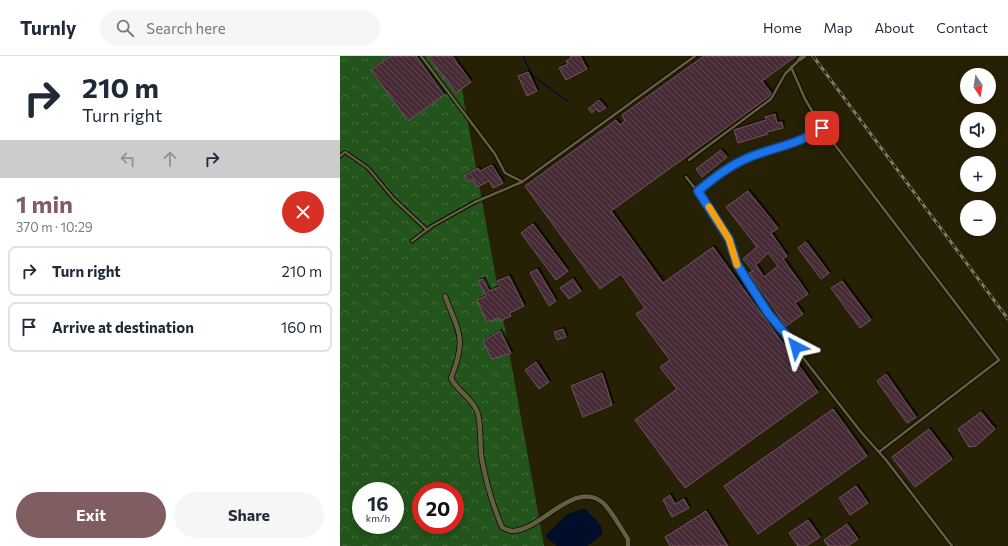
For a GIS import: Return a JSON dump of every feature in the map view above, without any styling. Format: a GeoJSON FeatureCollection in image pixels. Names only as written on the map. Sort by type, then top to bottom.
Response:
{"type":"FeatureCollection","features":[{"type":"Feature","properties":{"kind":"street"},"geometry":{"type":"LineString","coordinates":[[445,296],[461,338],[460,349],[451,378],[455,387],[464,392],[478,411],[482,460],[494,508],[502,527],[513,531],[547,516],[574,498],[593,497],[602,502],[628,540],[628,546]]}},
{"type":"Feature","properties":{"kind":"lane"},"geometry":{"type":"LineString","coordinates":[[421,56],[495,154],[506,173],[522,182]]}},
{"type":"Feature","properties":{"kind":"lane"},"geometry":{"type":"LineString","coordinates":[[412,241],[427,230],[475,202],[522,182],[694,56]]}},
{"type":"Feature","properties":{"kind":"lane"},"geometry":{"type":"LineString","coordinates":[[689,160],[771,99],[791,67],[802,57]]}},
{"type":"Feature","properties":{"kind":"lane"},"geometry":{"type":"LineString","coordinates":[[791,67],[805,99],[822,128],[836,144],[999,360],[879,452]]}},
{"type":"Feature","properties":{"kind":"lane"},"geometry":{"type":"LineString","coordinates":[[698,191],[723,171],[738,162],[793,144],[822,128]]}},
{"type":"Feature","properties":{"kind":"lane"},"geometry":{"type":"LineString","coordinates":[[340,156],[345,152],[368,168],[394,199],[427,230]]}},
{"type":"Feature","properties":{"kind":"lane"},"geometry":{"type":"LineString","coordinates":[[686,177],[698,191],[729,239],[737,264],[768,313],[952,546]]}},
{"type":"Feature","properties":{"kind":"green space"},"geometry":{"type":"Polygon","coordinates":[[[340,56],[456,56],[544,546],[340,546],[340,56]]]}},
{"type":"Feature","properties":{"kind":"water"},"geometry":{"type":"Polygon","coordinates":[[[581,509],[586,509],[597,520],[601,527],[602,535],[587,546],[557,546],[545,536],[566,515],[581,509]]]}},
{"type":"Feature","properties":{"kind":"building"},"geometry":{"type":"Polygon","coordinates":[[[391,56],[416,56],[444,95],[408,121],[371,70],[391,56]]]}},
{"type":"Feature","properties":{"kind":"building"},"geometry":{"type":"Polygon","coordinates":[[[428,56],[452,56],[471,82],[456,93],[428,56]]]}},
{"type":"Feature","properties":{"kind":"building"},"geometry":{"type":"Polygon","coordinates":[[[570,56],[580,56],[587,69],[566,80],[559,68],[568,64],[566,61],[571,58],[570,56]]]}},
{"type":"Feature","properties":{"kind":"building"},"geometry":{"type":"Polygon","coordinates":[[[704,56],[796,56],[762,81],[771,93],[770,96],[611,211],[663,283],[713,247],[818,392],[685,488],[635,420],[677,389],[660,367],[670,360],[636,314],[645,308],[621,274],[600,289],[525,186],[616,120],[620,125],[625,121],[622,115],[704,56]]]}},
{"type":"Feature","properties":{"kind":"building"},"geometry":{"type":"Polygon","coordinates":[[[528,72],[537,91],[527,96],[518,76],[528,72]]]}},
{"type":"Feature","properties":{"kind":"building"},"geometry":{"type":"Polygon","coordinates":[[[599,100],[606,108],[599,112],[596,109],[592,113],[588,109],[599,100]]]}},
{"type":"Feature","properties":{"kind":"building"},"geometry":{"type":"Polygon","coordinates":[[[775,114],[777,123],[782,122],[783,128],[767,132],[768,134],[738,143],[734,130],[766,120],[765,117],[775,114]]]}},
{"type":"Feature","properties":{"kind":"building"},"geometry":{"type":"Polygon","coordinates":[[[721,150],[727,157],[702,177],[696,169],[721,150]]]}},
{"type":"Feature","properties":{"kind":"building"},"geometry":{"type":"Polygon","coordinates":[[[492,165],[503,183],[493,188],[489,181],[477,187],[473,179],[468,182],[464,176],[478,168],[480,171],[492,165]]]}},
{"type":"Feature","properties":{"kind":"building"},"geometry":{"type":"Polygon","coordinates":[[[748,191],[778,228],[771,233],[787,256],[783,259],[808,294],[795,303],[803,314],[786,326],[749,273],[753,271],[743,259],[757,247],[726,207],[748,191]],[[768,253],[756,265],[764,277],[778,266],[768,253]]]}},
{"type":"Feature","properties":{"kind":"building"},"geometry":{"type":"Polygon","coordinates":[[[533,224],[568,271],[556,280],[521,233],[533,224]]]}},
{"type":"Feature","properties":{"kind":"building"},"geometry":{"type":"Polygon","coordinates":[[[806,242],[829,273],[821,279],[798,248],[806,242]]]}},
{"type":"Feature","properties":{"kind":"building"},"geometry":{"type":"Polygon","coordinates":[[[537,269],[556,301],[549,306],[530,273],[537,269]]]}},
{"type":"Feature","properties":{"kind":"building"},"geometry":{"type":"Polygon","coordinates":[[[509,276],[524,306],[510,313],[511,316],[500,321],[499,318],[487,322],[477,300],[486,296],[478,281],[483,279],[489,291],[500,287],[497,281],[509,276]]]}},
{"type":"Feature","properties":{"kind":"building"},"geometry":{"type":"Polygon","coordinates":[[[573,279],[581,291],[569,299],[560,288],[573,279]]]}},
{"type":"Feature","properties":{"kind":"building"},"geometry":{"type":"Polygon","coordinates":[[[842,281],[871,320],[860,328],[831,288],[842,281]]]}},
{"type":"Feature","properties":{"kind":"building"},"geometry":{"type":"Polygon","coordinates":[[[563,329],[566,337],[557,340],[554,332],[563,329]]]}},
{"type":"Feature","properties":{"kind":"building"},"geometry":{"type":"Polygon","coordinates":[[[500,331],[511,353],[492,359],[483,341],[500,331]]]}},
{"type":"Feature","properties":{"kind":"building"},"geometry":{"type":"Polygon","coordinates":[[[536,362],[549,382],[539,389],[525,370],[536,362]]]}},
{"type":"Feature","properties":{"kind":"building"},"geometry":{"type":"Polygon","coordinates":[[[602,373],[612,405],[583,417],[571,386],[602,373]]]}},
{"type":"Feature","properties":{"kind":"building"},"geometry":{"type":"Polygon","coordinates":[[[886,374],[916,417],[907,423],[877,381],[886,374]]]}},
{"type":"Feature","properties":{"kind":"building"},"geometry":{"type":"Polygon","coordinates":[[[833,409],[867,456],[758,534],[724,486],[833,409]]]}},
{"type":"Feature","properties":{"kind":"building"},"geometry":{"type":"Polygon","coordinates":[[[981,412],[995,429],[976,446],[969,447],[958,429],[981,412]]]}},
{"type":"Feature","properties":{"kind":"building"},"geometry":{"type":"Polygon","coordinates":[[[929,429],[952,459],[915,487],[892,457],[929,429]]]}},
{"type":"Feature","properties":{"kind":"building"},"geometry":{"type":"Polygon","coordinates":[[[856,486],[868,503],[850,515],[839,498],[856,486]]]}},
{"type":"Feature","properties":{"kind":"building"},"geometry":{"type":"Polygon","coordinates":[[[670,495],[675,504],[684,499],[689,508],[672,517],[663,500],[670,495]]]}},
{"type":"Feature","properties":{"kind":"building"},"geometry":{"type":"Polygon","coordinates":[[[706,511],[728,546],[670,546],[665,537],[706,511]]]}},
{"type":"Feature","properties":{"kind":"building"},"geometry":{"type":"Polygon","coordinates":[[[808,520],[820,537],[806,546],[798,546],[789,533],[808,520]]]}},
{"type":"Feature","properties":{"kind":"building"},"geometry":{"type":"Polygon","coordinates":[[[847,524],[858,539],[848,546],[828,546],[824,540],[847,524]]]}},
{"type":"Feature","properties":{"kind":"waterway"},"geometry":{"type":"LineString","coordinates":[[523,56],[532,75],[567,101]]}},
{"type":"Feature","properties":{"kind":"railway"},"geometry":{"type":"LineString","coordinates":[[813,56],[1008,319]]}},
{"type":"Feature","properties":{"kind":"slow traffic"},"geometry":{"type":"LineString","coordinates":[[709,207],[729,239],[737,265]]}},
{"type":"Feature","properties":{"kind":"route"},"geometry":{"type":"LineString","coordinates":[[796,347],[768,313],[748,282],[737,264],[729,239],[698,191],[723,171],[738,162],[793,144],[814,134],[822,128]]}}]}
